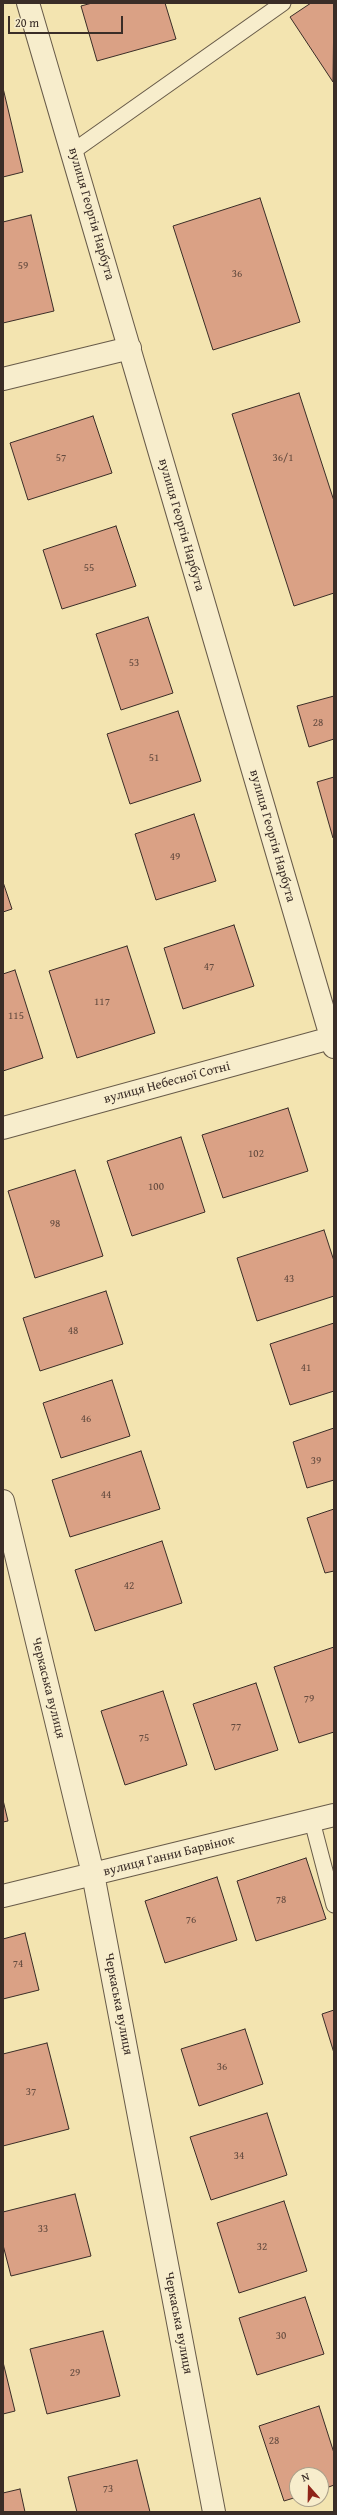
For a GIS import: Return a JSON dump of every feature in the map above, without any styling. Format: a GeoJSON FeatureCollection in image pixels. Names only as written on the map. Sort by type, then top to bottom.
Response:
{"type":"FeatureCollection","features":[{"type":"Feature","properties":{"kind":"street","name":"вулиця Георгія Нарбута"},"geometry":{"type":"LineString","coordinates":[[28,3],[332,1042]]}},
{"type":"Feature","properties":{"kind":"street"},"geometry":{"type":"LineString","coordinates":[[3,379],[130,348]]}},
{"type":"Feature","properties":{"kind":"street","name":"вулиця Небесної Сотні"},"geometry":{"type":"LineString","coordinates":[[3,1128],[332,1042]]}},
{"type":"Feature","properties":{"kind":"street","name":"Черкаська вулиця"},"geometry":{"type":"LineString","coordinates":[[3,1501],[93,1874],[214,2512]]}},
{"type":"Feature","properties":{"kind":"street","name":"вулиця Ганни Барвінок"},"geometry":{"type":"LineString","coordinates":[[3,1896],[334,1815]]}},
{"type":"Feature","properties":{"kind":"lane"},"geometry":{"type":"LineString","coordinates":[[72,152],[283,3]]}},
{"type":"Feature","properties":{"kind":"lane"},"geometry":{"type":"LineString","coordinates":[[312,1821],[334,1906]]}},
{"type":"Feature","properties":{"kind":"building"},"geometry":{"type":"Polygon","coordinates":[[[92,3],[165,3],[176,39],[97,61],[81,6],[92,3]]]}},
{"type":"Feature","properties":{"kind":"building"},"geometry":{"type":"Polygon","coordinates":[[[311,3],[334,3],[333,82],[290,17],[311,3]]]}},
{"type":"Feature","properties":{"kind":"building"},"geometry":{"type":"Polygon","coordinates":[[[3,88],[23,172],[3,177],[3,88]]]}},
{"type":"Feature","properties":{"kind":"building"},"geometry":{"type":"Polygon","coordinates":[[[260,198],[300,322],[213,350],[173,226],[260,198]]]}},
{"type":"Feature","properties":{"kind":"building"},"geometry":{"type":"Polygon","coordinates":[[[31,215],[54,311],[3,323],[3,222],[31,215]]]}},
{"type":"Feature","properties":{"kind":"building"},"geometry":{"type":"Polygon","coordinates":[[[299,393],[334,501],[334,593],[294,606],[232,414],[299,393]]]}},
{"type":"Feature","properties":{"kind":"building"},"geometry":{"type":"Polygon","coordinates":[[[93,416],[112,473],[28,500],[10,443],[93,416]]]}},
{"type":"Feature","properties":{"kind":"building"},"geometry":{"type":"Polygon","coordinates":[[[116,526],[136,586],[62,609],[43,550],[116,526]]]}},
{"type":"Feature","properties":{"kind":"building"},"geometry":{"type":"Polygon","coordinates":[[[148,617],[173,693],[121,710],[96,634],[148,617]]]}},
{"type":"Feature","properties":{"kind":"building"},"geometry":{"type":"Polygon","coordinates":[[[334,696],[334,739],[309,747],[297,706],[334,696]]]}},
{"type":"Feature","properties":{"kind":"building"},"geometry":{"type":"Polygon","coordinates":[[[178,711],[201,781],[130,804],[107,734],[178,711]]]}},
{"type":"Feature","properties":{"kind":"building"},"geometry":{"type":"Polygon","coordinates":[[[334,777],[334,838],[333,838],[317,782],[334,777]]]}},
{"type":"Feature","properties":{"kind":"building"},"geometry":{"type":"Polygon","coordinates":[[[194,814],[216,881],[156,900],[135,834],[194,814]]]}},
{"type":"Feature","properties":{"kind":"building"},"geometry":{"type":"Polygon","coordinates":[[[3,882],[12,909],[3,912],[3,882]]]}},
{"type":"Feature","properties":{"kind":"building"},"geometry":{"type":"Polygon","coordinates":[[[234,925],[254,986],[183,1009],[164,948],[234,925]]]}},
{"type":"Feature","properties":{"kind":"building"},"geometry":{"type":"Polygon","coordinates":[[[127,946],[155,1033],[77,1058],[49,971],[127,946]]]}},
{"type":"Feature","properties":{"kind":"building"},"geometry":{"type":"Polygon","coordinates":[[[15,970],[43,1058],[3,1071],[3,974],[15,970]]]}},
{"type":"Feature","properties":{"kind":"building"},"geometry":{"type":"Polygon","coordinates":[[[288,1108],[308,1171],[223,1198],[202,1135],[288,1108]]]}},
{"type":"Feature","properties":{"kind":"building"},"geometry":{"type":"Polygon","coordinates":[[[181,1137],[205,1212],[132,1236],[107,1161],[181,1137]]]}},
{"type":"Feature","properties":{"kind":"building"},"geometry":{"type":"Polygon","coordinates":[[[75,1170],[103,1256],[35,1278],[8,1191],[75,1170]]]}},
{"type":"Feature","properties":{"kind":"building"},"geometry":{"type":"Polygon","coordinates":[[[324,1230],[334,1261],[334,1296],[257,1321],[237,1258],[324,1230]]]}},
{"type":"Feature","properties":{"kind":"building"},"geometry":{"type":"Polygon","coordinates":[[[106,1291],[123,1344],[40,1371],[23,1318],[106,1291]]]}},
{"type":"Feature","properties":{"kind":"building"},"geometry":{"type":"Polygon","coordinates":[[[334,1323],[334,1391],[290,1405],[270,1344],[334,1323]]]}},
{"type":"Feature","properties":{"kind":"building"},"geometry":{"type":"Polygon","coordinates":[[[112,1380],[130,1436],[61,1458],[43,1403],[112,1380]]]}},
{"type":"Feature","properties":{"kind":"building"},"geometry":{"type":"Polygon","coordinates":[[[334,1428],[334,1480],[307,1488],[293,1442],[334,1428]]]}},
{"type":"Feature","properties":{"kind":"building"},"geometry":{"type":"Polygon","coordinates":[[[141,1451],[160,1509],[70,1537],[52,1480],[141,1451]]]}},
{"type":"Feature","properties":{"kind":"building"},"geometry":{"type":"Polygon","coordinates":[[[334,1509],[334,1571],[325,1573],[307,1518],[334,1509]]]}},
{"type":"Feature","properties":{"kind":"building"},"geometry":{"type":"Polygon","coordinates":[[[162,1541],[182,1603],[95,1631],[75,1570],[162,1541]]]}},
{"type":"Feature","properties":{"kind":"building"},"geometry":{"type":"Polygon","coordinates":[[[334,1647],[334,1732],[299,1743],[274,1667],[334,1647]]]}},
{"type":"Feature","properties":{"kind":"building"},"geometry":{"type":"Polygon","coordinates":[[[256,1683],[278,1750],[215,1770],[193,1704],[256,1683]]]}},
{"type":"Feature","properties":{"kind":"building"},"geometry":{"type":"Polygon","coordinates":[[[163,1691],[187,1765],[125,1785],[101,1711],[163,1691]]]}},
{"type":"Feature","properties":{"kind":"building"},"geometry":{"type":"Polygon","coordinates":[[[3,1800],[8,1821],[3,1822],[3,1800]]]}},
{"type":"Feature","properties":{"kind":"building"},"geometry":{"type":"Polygon","coordinates":[[[306,1858],[326,1919],[256,1941],[237,1881],[306,1858]]]}},
{"type":"Feature","properties":{"kind":"building"},"geometry":{"type":"Polygon","coordinates":[[[217,1877],[237,1940],[165,1963],[145,1901],[217,1877]]]}},
{"type":"Feature","properties":{"kind":"building"},"geometry":{"type":"Polygon","coordinates":[[[25,1933],[39,1990],[3,1999],[3,1939],[25,1933]]]}},
{"type":"Feature","properties":{"kind":"building"},"geometry":{"type":"Polygon","coordinates":[[[334,2010],[334,2053],[322,2014],[334,2010]]]}},
{"type":"Feature","properties":{"kind":"building"},"geometry":{"type":"Polygon","coordinates":[[[245,2029],[263,2084],[199,2106],[181,2049],[245,2029]]]}},
{"type":"Feature","properties":{"kind":"building"},"geometry":{"type":"Polygon","coordinates":[[[47,2043],[69,2129],[3,2146],[3,2054],[47,2043]]]}},
{"type":"Feature","properties":{"kind":"building"},"geometry":{"type":"Polygon","coordinates":[[[267,2113],[287,2175],[211,2200],[190,2137],[267,2113]]]}},
{"type":"Feature","properties":{"kind":"building"},"geometry":{"type":"Polygon","coordinates":[[[75,2194],[91,2256],[11,2276],[3,2245],[3,2212],[75,2194]]]}},
{"type":"Feature","properties":{"kind":"building"},"geometry":{"type":"Polygon","coordinates":[[[284,2201],[307,2271],[239,2293],[217,2223],[284,2201]]]}},
{"type":"Feature","properties":{"kind":"building"},"geometry":{"type":"Polygon","coordinates":[[[305,2297],[324,2354],[257,2375],[239,2318],[305,2297]]]}},
{"type":"Feature","properties":{"kind":"building"},"geometry":{"type":"Polygon","coordinates":[[[103,2331],[120,2396],[47,2414],[30,2349],[103,2331]]]}},
{"type":"Feature","properties":{"kind":"building"},"geometry":{"type":"Polygon","coordinates":[[[3,2362],[15,2411],[3,2414],[3,2362]]]}},
{"type":"Feature","properties":{"kind":"building"},"geometry":{"type":"Polygon","coordinates":[[[319,2406],[334,2453],[334,2485],[329,2487],[329,2467],[289,2467],[289,2499],[284,2501],[259,2426],[319,2406]]]}},
{"type":"Feature","properties":{"kind":"building"},"geometry":{"type":"Polygon","coordinates":[[[137,2460],[150,2512],[77,2512],[68,2477],[137,2460]]]}},
{"type":"Feature","properties":{"kind":"building"},"geometry":{"type":"Polygon","coordinates":[[[20,2489],[25,2512],[3,2512],[3,2493],[20,2489]]]}}]}
